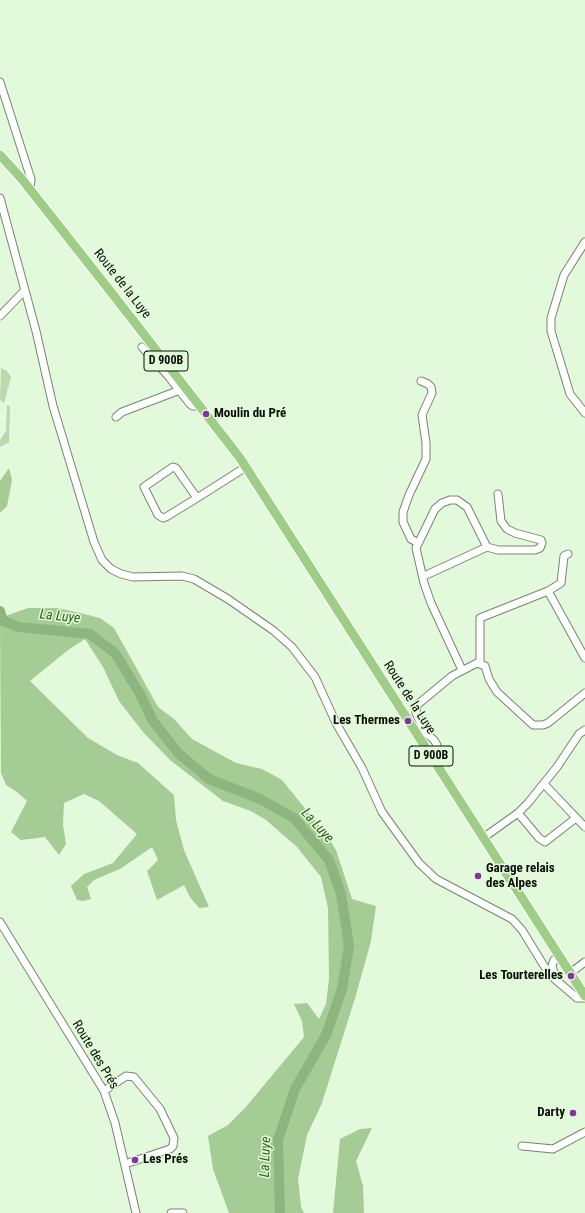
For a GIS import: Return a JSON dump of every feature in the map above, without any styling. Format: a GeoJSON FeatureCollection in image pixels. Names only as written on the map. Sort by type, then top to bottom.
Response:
{"type":"FeatureCollection","features":[{"type":"Feature","properties":{"kind":"main road","name":"Route de la Luye"},"geometry":{"type":"LineString","coordinates":[[0,155],[30,190],[219,432],[276,515],[585,997]]}},
{"type":"Feature","properties":{"kind":"street"},"geometry":{"type":"LineString","coordinates":[[0,82],[31,179],[30,190]]}},
{"type":"Feature","properties":{"kind":"street"},"geometry":{"type":"LineString","coordinates":[[0,198],[53,406],[94,542],[102,560],[111,569],[121,574],[133,577],[182,576],[194,579],[228,599],[274,631],[292,647],[315,677],[336,723],[362,768],[382,812],[419,863],[436,879],[512,919],[522,930],[540,961],[558,981],[577,998],[585,997]]}},
{"type":"Feature","properties":{"kind":"street"},"geometry":{"type":"LineString","coordinates":[[585,242],[564,275],[552,318],[551,331],[570,394],[585,413]]}},
{"type":"Feature","properties":{"kind":"street"},"geometry":{"type":"LineString","coordinates":[[0,316],[24,290]]}},
{"type":"Feature","properties":{"kind":"street"},"geometry":{"type":"LineString","coordinates":[[142,347],[193,406],[200,406]]}},
{"type":"Feature","properties":{"kind":"street"},"geometry":{"type":"LineString","coordinates":[[418,544],[411,539],[403,522],[403,512],[409,494],[426,459],[426,443],[422,415],[432,392],[432,387],[421,381]]}},
{"type":"Feature","properties":{"kind":"street"},"geometry":{"type":"LineString","coordinates":[[116,417],[122,412],[180,390]]}},
{"type":"Feature","properties":{"kind":"street"},"geometry":{"type":"LineString","coordinates":[[197,498],[176,468],[173,467],[144,487],[158,515],[163,518],[197,498],[243,469]]}},
{"type":"Feature","properties":{"kind":"street"},"geometry":{"type":"LineString","coordinates":[[424,576],[487,547],[498,550],[535,550],[540,548],[542,544],[541,540],[515,534],[507,529],[501,521],[498,494]]}},
{"type":"Feature","properties":{"kind":"street"},"geometry":{"type":"LineString","coordinates":[[462,670],[431,603],[424,583],[424,576],[416,548],[435,509],[442,503],[450,500],[457,500],[467,507],[487,547]]}},
{"type":"Feature","properties":{"kind":"street"},"geometry":{"type":"LineString","coordinates":[[480,663],[480,618],[548,591],[561,583],[564,556],[568,554]]}},
{"type":"Feature","properties":{"kind":"street"},"geometry":{"type":"LineString","coordinates":[[548,591],[585,658]]}},
{"type":"Feature","properties":{"kind":"street"},"geometry":{"type":"LineString","coordinates":[[430,755],[436,750],[436,742],[425,732],[416,709],[420,702],[462,670],[480,663]]}},
{"type":"Feature","properties":{"kind":"street"},"geometry":{"type":"LineString","coordinates":[[480,663],[485,666],[489,679],[497,692],[533,725],[543,725],[548,723],[585,693]]}},
{"type":"Feature","properties":{"kind":"street"},"geometry":{"type":"LineString","coordinates":[[483,838],[518,813],[544,784],[579,734],[585,730]]}},
{"type":"Feature","properties":{"kind":"street"},"geometry":{"type":"LineString","coordinates":[[544,784],[585,827]]}},
{"type":"Feature","properties":{"kind":"street"},"geometry":{"type":"LineString","coordinates":[[518,813],[539,838],[545,842],[576,818]]}},
{"type":"Feature","properties":{"kind":"street","name":"Route des Prés"},"geometry":{"type":"LineString","coordinates":[[0,922],[104,1091],[115,1123],[136,1213]]}},
{"type":"Feature","properties":{"kind":"street"},"geometry":{"type":"LineString","coordinates":[[558,981],[552,966],[554,960],[559,956]]}},
{"type":"Feature","properties":{"kind":"street"},"geometry":{"type":"LineString","coordinates":[[570,973],[585,962]]}},
{"type":"Feature","properties":{"kind":"street"},"geometry":{"type":"LineString","coordinates":[[104,1091],[126,1076],[134,1078],[160,1109],[174,1138],[173,1146],[170,1149],[125,1164]]}},
{"type":"Feature","properties":{"kind":"street"},"geometry":{"type":"LineString","coordinates":[[522,1146],[553,1149],[585,1132]]}},
{"type":"Feature","properties":{"kind":"street"},"geometry":{"type":"LineString","coordinates":[[171,1213],[183,1213]]}},
{"type":"Feature","properties":{"kind":"green space"},"geometry":{"type":"Polygon","coordinates":[[[1,368],[7,371],[11,377],[4,403],[0,400],[1,368]]]}},
{"type":"Feature","properties":{"kind":"green space"},"geometry":{"type":"Polygon","coordinates":[[[7,405],[10,406],[9,442],[0,447],[0,440],[6,431],[7,405]]]}},
{"type":"Feature","properties":{"kind":"green space"},"geometry":{"type":"Polygon","coordinates":[[[9,468],[12,480],[7,506],[0,513],[0,481],[9,468]]]}},
{"type":"Feature","properties":{"kind":"green space"},"geometry":{"type":"Polygon","coordinates":[[[28,608],[58,608],[84,614],[100,618],[114,628],[158,707],[174,719],[192,739],[236,763],[262,769],[282,780],[325,833],[336,850],[352,899],[376,906],[371,941],[356,995],[322,1103],[307,1135],[298,1179],[301,1207],[304,1213],[229,1213],[213,1169],[208,1136],[228,1125],[245,1108],[304,1037],[302,1021],[294,1004],[307,1003],[319,1019],[326,1004],[329,979],[328,908],[321,877],[297,847],[266,820],[251,811],[223,801],[170,760],[143,732],[119,701],[103,667],[85,639],[68,650],[30,681],[88,738],[117,755],[138,763],[174,795],[176,820],[184,850],[209,907],[199,908],[190,897],[184,885],[157,900],[147,871],[158,860],[152,847],[120,869],[94,880],[87,887],[91,899],[83,901],[77,900],[71,886],[84,874],[113,863],[137,834],[99,801],[84,794],[64,803],[63,825],[66,844],[59,855],[45,837],[21,840],[11,832],[27,801],[6,785],[1,773],[0,618],[28,608]]]}},
{"type":"Feature","properties":{"kind":"green space"},"geometry":{"type":"Polygon","coordinates":[[[372,1128],[356,1161],[363,1186],[364,1213],[333,1213],[340,1139],[360,1129],[372,1128]]]}},
{"type":"Feature","properties":{"kind":"waterway","name":"La Luye"},"geometry":{"type":"LineString","coordinates":[[0,611],[3,621],[19,627],[90,634],[115,653],[140,694],[153,721],[178,753],[209,779],[260,799],[294,818],[329,860],[341,894],[349,946],[342,989],[326,1035],[295,1089],[278,1140],[280,1213]]}},
{"type":"Feature","properties":{"kind":"place","name":"Moulin du Pré"},"geometry":{"type":"Point","coordinates":[206,414]}},
{"type":"Feature","properties":{"kind":"place","name":"Les Thermes"},"geometry":{"type":"Point","coordinates":[408,721]}},
{"type":"Feature","properties":{"kind":"place","name":"Garage relais des Alpes"},"geometry":{"type":"Point","coordinates":[478,876]}},
{"type":"Feature","properties":{"kind":"place","name":"Les Tourterelles"},"geometry":{"type":"Point","coordinates":[571,976]}},
{"type":"Feature","properties":{"kind":"place","name":"Darty"},"geometry":{"type":"Point","coordinates":[573,1113]}},
{"type":"Feature","properties":{"kind":"place","name":"Les Prés"},"geometry":{"type":"Point","coordinates":[135,1160]}}]}
